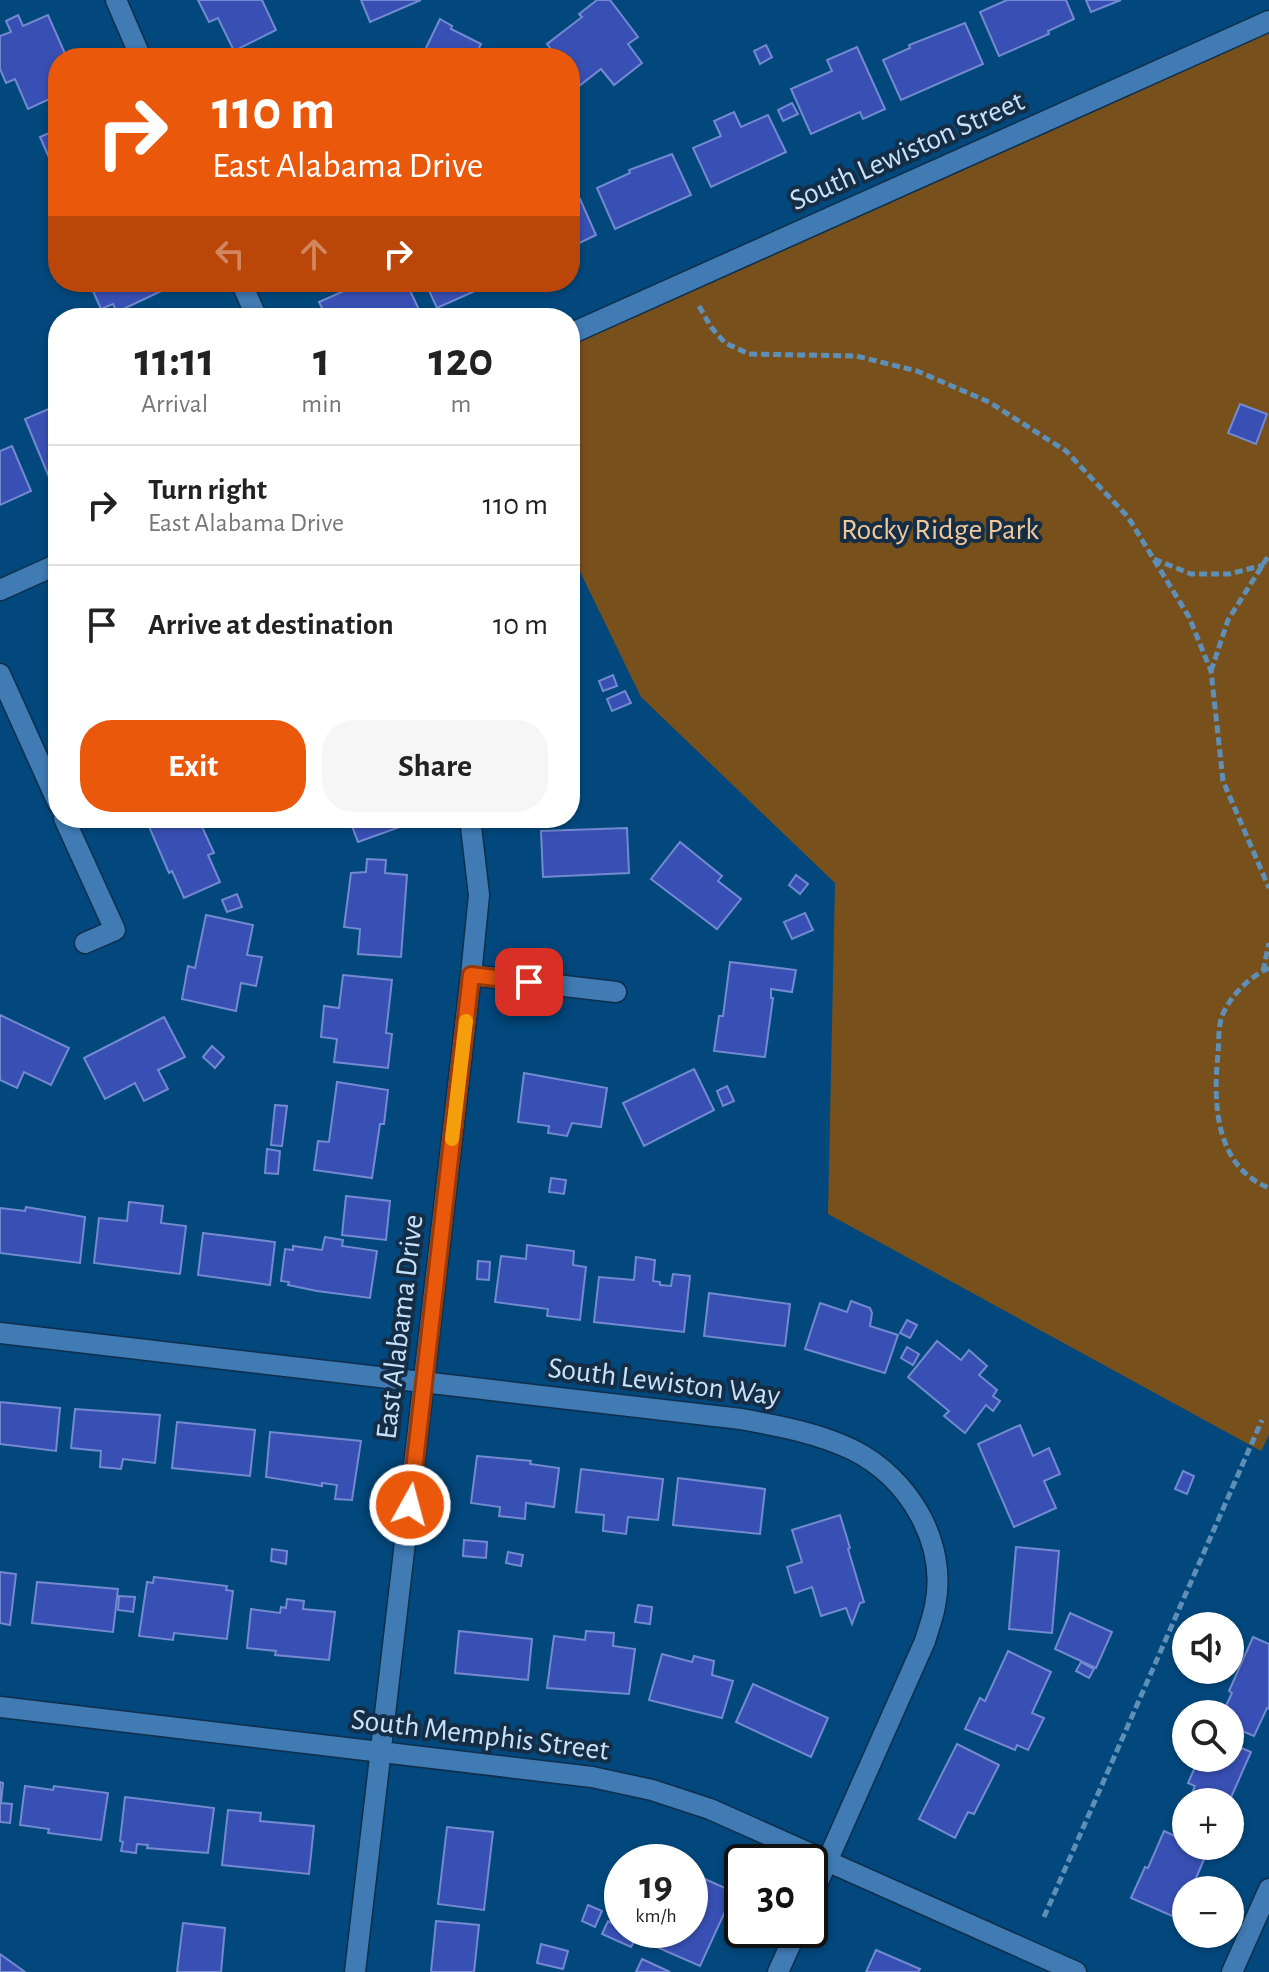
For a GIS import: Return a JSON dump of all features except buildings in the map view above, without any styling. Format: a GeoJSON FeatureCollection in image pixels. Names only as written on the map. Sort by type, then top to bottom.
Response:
{"type":"FeatureCollection","features":[{"type":"Feature","properties":{"kind":"street"},"geometry":{"type":"LineString","coordinates":[[116,0],[137,48]]}},
{"type":"Feature","properties":{"kind":"street","name":"South Lewiston Street"},"geometry":{"type":"LineString","coordinates":[[580,330],[1269,21]]}},
{"type":"Feature","properties":{"kind":"street"},"geometry":{"type":"LineString","coordinates":[[0,590],[48,568]]}},
{"type":"Feature","properties":{"kind":"street"},"geometry":{"type":"LineString","coordinates":[[0,674],[48,781]]}},
{"type":"Feature","properties":{"kind":"street"},"geometry":{"type":"LineString","coordinates":[[69,828],[115,930],[85,943]]}},
{"type":"Feature","properties":{"kind":"street","name":"East Alabama Drive"},"geometry":{"type":"LineString","coordinates":[[355,1972],[471,975],[479,895],[471,828]]}},
{"type":"Feature","properties":{"kind":"street"},"geometry":{"type":"LineString","coordinates":[[471,975],[616,992]]}},
{"type":"Feature","properties":{"kind":"street","name":"South Lewiston Way"},"geometry":{"type":"LineString","coordinates":[[0,1333],[741,1419],[799,1430],[871,1460],[900,1484],[918,1509],[930,1537],[937,1567],[936,1605],[925,1641],[828,1859]]}},
{"type":"Feature","properties":{"kind":"street","name":"South Memphis Street"},"geometry":{"type":"LineString","coordinates":[[0,1707],[592,1777],[652,1790],[710,1809],[789,1844]]}},
{"type":"Feature","properties":{"kind":"street","name":"South Memphis Street"},"geometry":{"type":"LineString","coordinates":[[828,1861],[1076,1972]]}},
{"type":"Feature","properties":{"kind":"street"},"geometry":{"type":"LineString","coordinates":[[1232,1972],[1269,1889]]}},
{"type":"Feature","properties":{"kind":"street"},"geometry":{"type":"LineString","coordinates":[[778,1972],[789,1948]]}},
{"type":"Feature","properties":{"kind":"path"},"geometry":{"type":"LineString","coordinates":[[699,306],[725,343],[749,354],[856,356],[917,371],[989,402],[1066,451],[1128,517],[1189,617],[1211,671],[1223,781],[1269,888]]}},
{"type":"Feature","properties":{"kind":"path"},"geometry":{"type":"LineString","coordinates":[[1211,671],[1228,620],[1269,555]]}},
{"type":"Feature","properties":{"kind":"path"},"geometry":{"type":"LineString","coordinates":[[1153,559],[1191,574],[1229,574],[1264,565]]}},
{"type":"Feature","properties":{"kind":"path"},"geometry":{"type":"LineString","coordinates":[[1269,943],[1266,970],[1235,995],[1221,1017],[1215,1082],[1221,1136],[1231,1159],[1254,1182],[1269,1188]]}},
{"type":"Feature","properties":{"kind":"path"},"geometry":{"type":"LineString","coordinates":[[1044,1917],[1262,1420]]}},
{"type":"Feature","properties":{"kind":"green space","name":"Rocky Ridge Park"},"geometry":{"type":"Polygon","coordinates":[[[1269,20],[1269,1435],[1261,1451],[828,1214],[835,883],[641,697],[580,572],[580,330],[1269,20]]]}},
{"type":"Feature","properties":{"kind":"slow traffic"},"geometry":{"type":"LineString","coordinates":[[452,1139],[466,1021]]}},
{"type":"Feature","properties":{"kind":"route"},"geometry":{"type":"LineString","coordinates":[[410,1505],[471,975],[529,982]]}}]}
